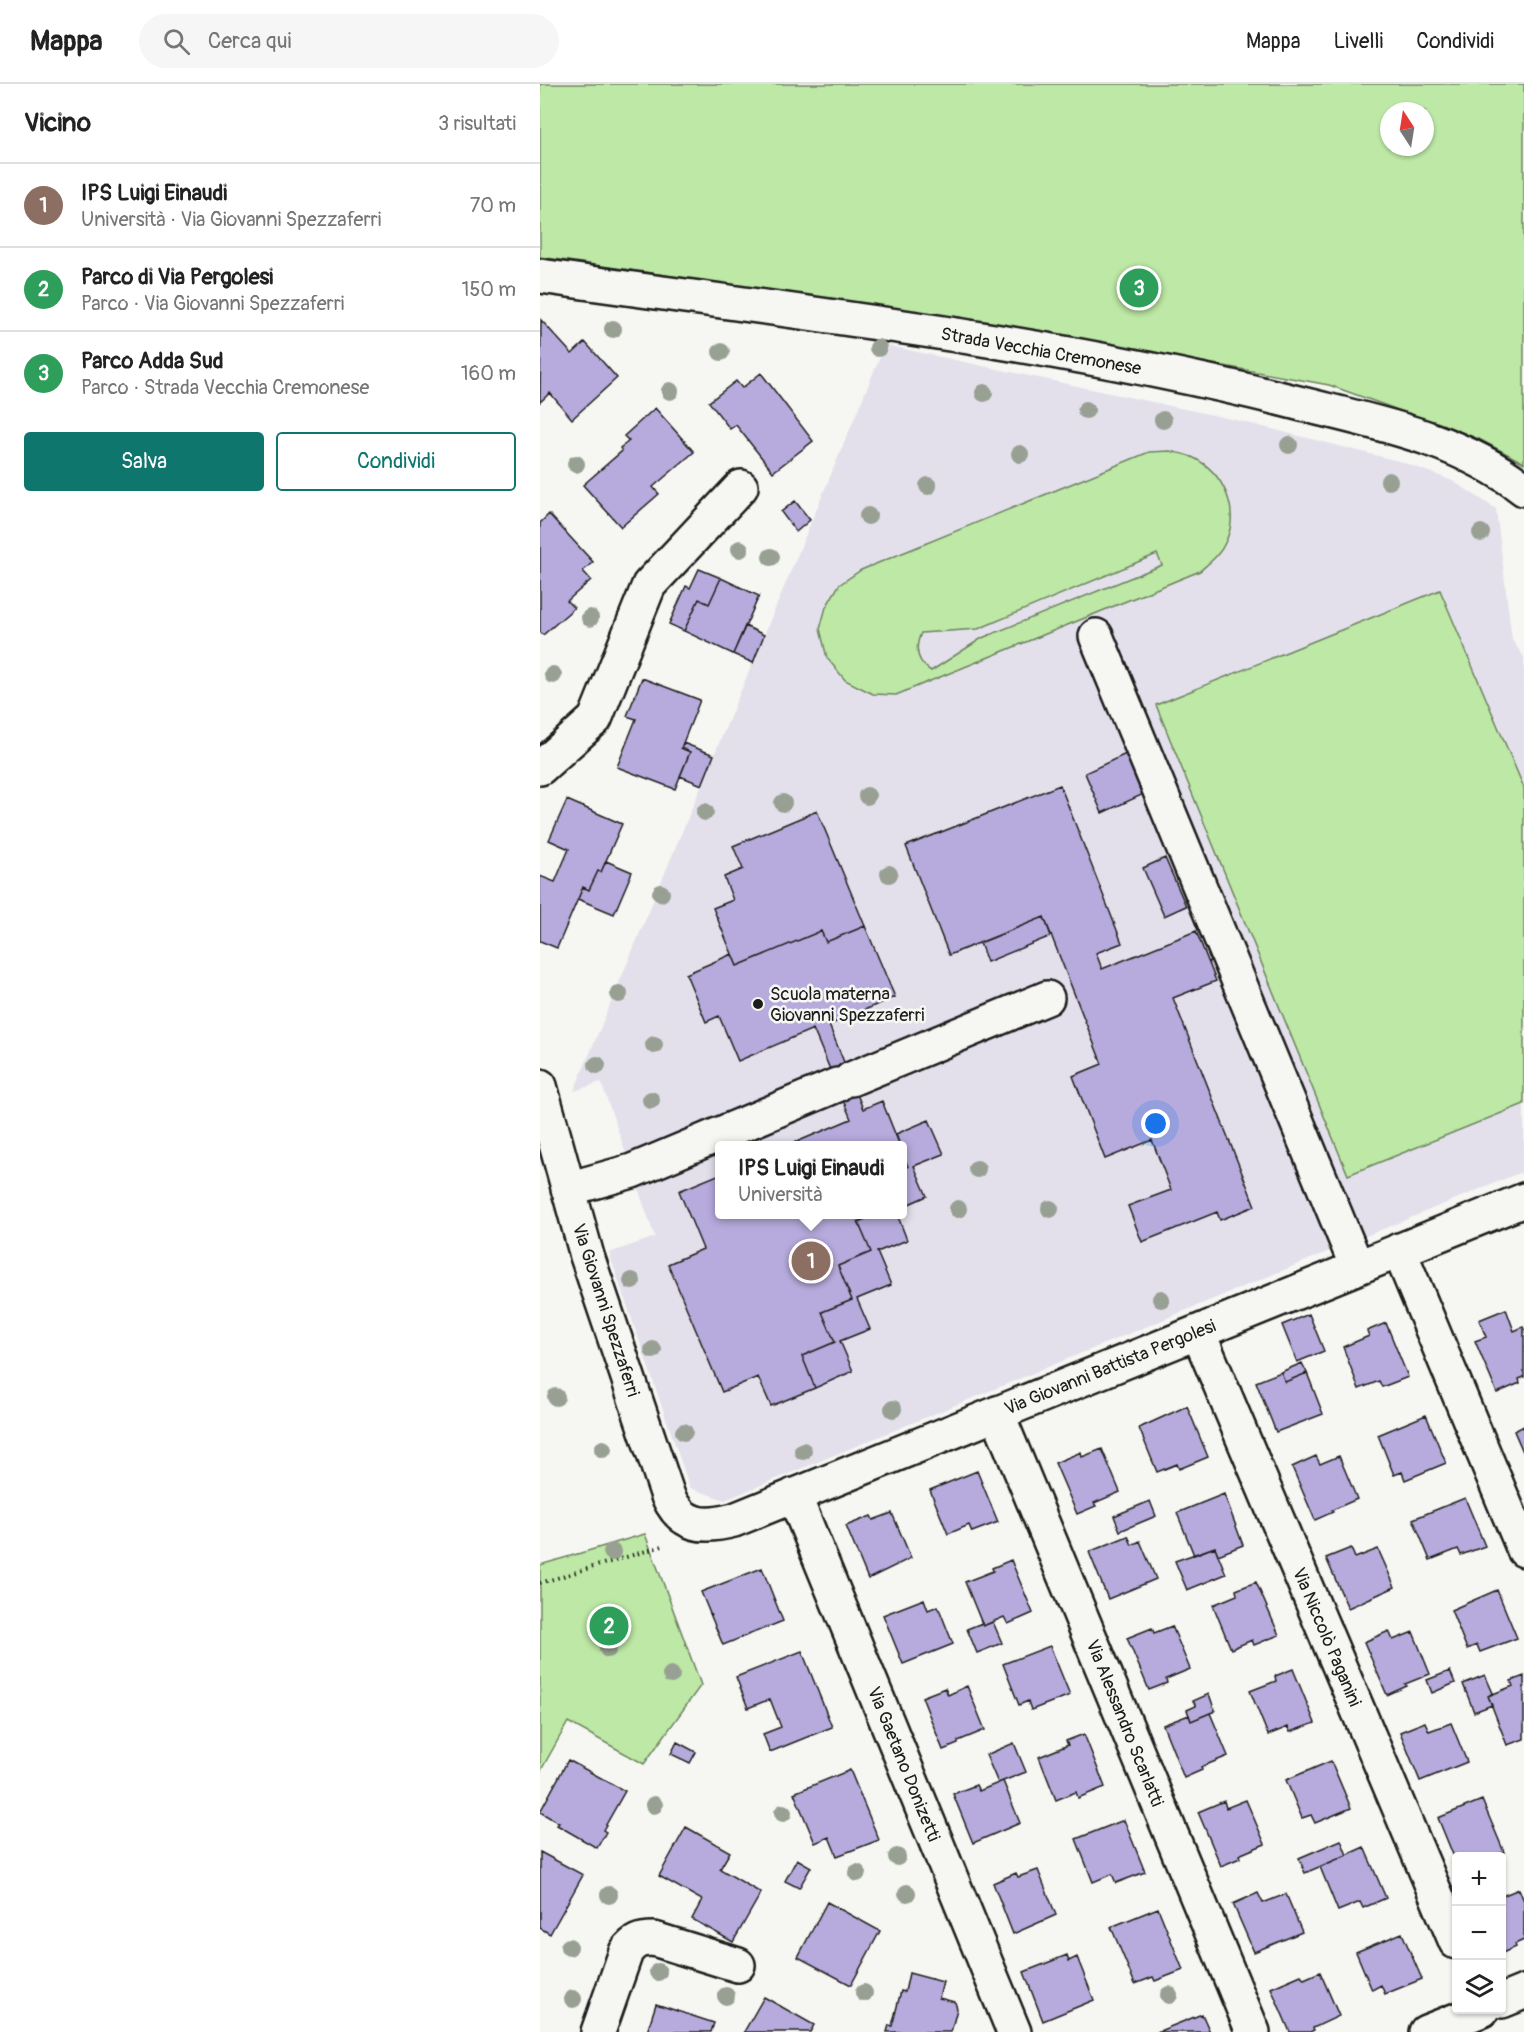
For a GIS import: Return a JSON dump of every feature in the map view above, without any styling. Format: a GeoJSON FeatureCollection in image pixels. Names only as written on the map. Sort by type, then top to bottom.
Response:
{"type":"FeatureCollection","features":[{"type":"Feature","properties":{"kind":"street","name":"Strada Vecchia Cremonese"},"geometry":{"type":"LineString","coordinates":[[540,276],[909,328],[1072,355],[1222,384],[1410,432],[1465,453],[1498,470],[1524,489]]}},
{"type":"Feature","properties":{"kind":"street"},"geometry":{"type":"LineString","coordinates":[[540,768],[595,719],[649,585],[741,487]]}},
{"type":"Feature","properties":{"kind":"street"},"geometry":{"type":"LineString","coordinates":[[1096,636],[1357,1267]]}},
{"type":"Feature","properties":{"kind":"street"},"geometry":{"type":"LineString","coordinates":[[556,1176],[632,1171],[1047,998]]}},
{"type":"Feature","properties":{"kind":"street","name":"Via Giovanni Spezzaferri"},"geometry":{"type":"LineString","coordinates":[[540,1086],[556,1176],[587,1256],[668,1496],[674,1509],[683,1517],[694,1522]]}},
{"type":"Feature","properties":{"kind":"street","name":"Via Giovanni Battista Pergolesi"},"geometry":{"type":"LineString","coordinates":[[694,1522],[705,1525],[718,1524],[794,1495],[1524,1200]]}},
{"type":"Feature","properties":{"kind":"street"},"geometry":{"type":"LineString","coordinates":[[1399,1250],[1524,1550]]}},
{"type":"Feature","properties":{"kind":"street","name":"Via Niccolò Paganini"},"geometry":{"type":"LineString","coordinates":[[1198,1332],[1452,1933]]}},
{"type":"Feature","properties":{"kind":"street","name":"Via Alessandro Scarlatti"},"geometry":{"type":"LineString","coordinates":[[997,1413],[1253,2032]]}},
{"type":"Feature","properties":{"kind":"street","name":"Via Gaetano Donizetti"},"geometry":{"type":"LineString","coordinates":[[794,1495],[1014,2032]]}},
{"type":"Feature","properties":{"kind":"street"},"geometry":{"type":"LineString","coordinates":[[598,2032],[626,1952],[632,1943],[642,1939],[654,1939],[738,1965]]}},
{"type":"Feature","properties":{"kind":"street"},"geometry":{"type":"LineString","coordinates":[[1506,1999],[1524,1992]]}},
{"type":"Feature","properties":{"kind":"street"},"geometry":{"type":"LineString","coordinates":[[1426,2032],[1473,2014]]}},
{"type":"Feature","properties":{"kind":"street"},"geometry":{"type":"LineString","coordinates":[[1485,2014],[1494,2032]]}},
{"type":"Feature","properties":{"kind":"path"},"geometry":{"type":"LineString","coordinates":[[540,1583],[661,1547],[686,1534],[694,1522]]}},
{"type":"Feature","properties":{"kind":"shaded area"},"geometry":{"type":"Polygon","coordinates":[[[885,345],[1236,420],[1402,462],[1453,481],[1496,509],[1512,640],[1524,657],[1524,1171],[725,1500],[690,1488],[609,1253],[655,1237],[601,1082],[574,1091],[885,345]]]}},
{"type":"Feature","properties":{"kind":"green space"},"geometry":{"type":"Polygon","coordinates":[[[540,84],[1524,84],[1524,463],[1479,439],[1329,385],[966,319],[540,257],[540,84]]]}},
{"type":"Feature","properties":{"kind":"green space"},"geometry":{"type":"Polygon","coordinates":[[[1170,451],[1192,457],[1213,472],[1221,482],[1230,506],[1229,531],[1220,551],[1200,571],[896,695],[873,694],[845,680],[827,658],[820,629],[826,607],[839,585],[861,570],[1149,452],[1170,451]],[[1157,554],[978,629],[921,633],[918,655],[931,671],[982,638],[1162,565],[1157,554]]]}},
{"type":"Feature","properties":{"kind":"green space"},"geometry":{"type":"Polygon","coordinates":[[[1440,590],[1524,788],[1524,1104],[1348,1175],[1156,705],[1440,590]]]}},
{"type":"Feature","properties":{"kind":"green space"},"geometry":{"type":"Polygon","coordinates":[[[645,1534],[701,1685],[644,1764],[568,1722],[540,1772],[540,1565],[645,1534]]]}},
{"type":"Feature","properties":{"kind":"building"},"geometry":{"type":"Polygon","coordinates":[[[541,320],[572,354],[585,342],[617,378],[572,419],[550,393],[540,402],[541,320]]]}},
{"type":"Feature","properties":{"kind":"building"},"geometry":{"type":"Polygon","coordinates":[[[761,373],[813,441],[773,472],[736,425],[730,429],[709,402],[736,381],[742,388],[761,373]]]}},
{"type":"Feature","properties":{"kind":"building"},"geometry":{"type":"Polygon","coordinates":[[[655,408],[694,452],[653,487],[659,494],[621,527],[583,485],[622,451],[620,448],[629,441],[624,436],[655,408]]]}},
{"type":"Feature","properties":{"kind":"building"},"geometry":{"type":"Polygon","coordinates":[[[795,501],[810,520],[796,532],[781,512],[795,501]]]}},
{"type":"Feature","properties":{"kind":"building"},"geometry":{"type":"Polygon","coordinates":[[[549,514],[593,562],[583,571],[591,580],[567,601],[574,608],[543,635],[540,632],[540,523],[549,514]]]}},
{"type":"Feature","properties":{"kind":"building"},"geometry":{"type":"Polygon","coordinates":[[[699,569],[721,578],[709,604],[699,599],[684,631],[669,624],[686,586],[690,588],[699,569]]]}},
{"type":"Feature","properties":{"kind":"building"},"geometry":{"type":"Polygon","coordinates":[[[721,578],[759,596],[733,654],[684,631],[699,599],[709,604],[721,578]]]}},
{"type":"Feature","properties":{"kind":"building"},"geometry":{"type":"Polygon","coordinates":[[[745,626],[764,635],[753,663],[733,654],[745,626]]]}},
{"type":"Feature","properties":{"kind":"building"},"geometry":{"type":"Polygon","coordinates":[[[642,678],[700,700],[681,748],[690,752],[675,789],[617,767],[636,719],[627,716],[642,678]]]}},
{"type":"Feature","properties":{"kind":"building"},"geometry":{"type":"Polygon","coordinates":[[[683,743],[714,755],[702,785],[680,776],[690,752],[681,748],[683,743]]]}},
{"type":"Feature","properties":{"kind":"building"},"geometry":{"type":"Polygon","coordinates":[[[1128,753],[1146,793],[1102,813],[1085,773],[1128,753]]]}},
{"type":"Feature","properties":{"kind":"building"},"geometry":{"type":"Polygon","coordinates":[[[1060,785],[1122,943],[1096,953],[1102,969],[1196,931],[1216,981],[1173,998],[1255,1206],[1220,1220],[1217,1212],[1142,1242],[1128,1206],[1171,1190],[1152,1140],[1105,1159],[1073,1076],[1102,1064],[1044,917],[949,955],[906,846],[1060,785]]]}},
{"type":"Feature","properties":{"kind":"building"},"geometry":{"type":"Polygon","coordinates":[[[567,800],[622,824],[601,872],[598,871],[589,890],[583,887],[557,948],[540,941],[540,876],[555,882],[569,849],[549,840],[567,800]]]}},
{"type":"Feature","properties":{"kind":"building"},"geometry":{"type":"Polygon","coordinates":[[[817,811],[865,926],[826,942],[821,931],[737,966],[713,908],[733,900],[724,877],[743,869],[733,846],[817,811]]]}},
{"type":"Feature","properties":{"kind":"building"},"geometry":{"type":"Polygon","coordinates":[[[1165,858],[1186,906],[1164,916],[1143,868],[1165,858]]]}},
{"type":"Feature","properties":{"kind":"building"},"geometry":{"type":"Polygon","coordinates":[[[606,861],[632,872],[614,914],[578,899],[583,887],[589,890],[598,871],[601,872],[606,861]]]}},
{"type":"Feature","properties":{"kind":"building"},"geometry":{"type":"Polygon","coordinates":[[[1044,917],[1051,936],[987,962],[980,943],[1044,917]]]}},
{"type":"Feature","properties":{"kind":"building"},"geometry":{"type":"Polygon","coordinates":[[[865,926],[895,997],[829,1025],[863,1109],[882,1101],[898,1141],[799,1141],[851,1119],[813,1029],[738,1061],[719,1016],[706,1022],[686,974],[732,954],[737,966],[821,931],[826,942],[865,926]]]}},
{"type":"Feature","properties":{"kind":"building"},"geometry":{"type":"Polygon","coordinates":[[[929,1120],[944,1154],[914,1166],[927,1196],[907,1205],[907,1141],[898,1141],[896,1134],[929,1120]]]}},
{"type":"Feature","properties":{"kind":"building"},"geometry":{"type":"Polygon","coordinates":[[[715,1176],[715,1219],[865,1219],[858,1222],[871,1252],[838,1266],[852,1300],[822,1312],[835,1342],[802,1356],[815,1388],[771,1406],[758,1377],[722,1392],[668,1264],[703,1249],[679,1191],[715,1176]]]}},
{"type":"Feature","properties":{"kind":"building"},"geometry":{"type":"Polygon","coordinates":[[[865,1219],[899,1219],[907,1240],[877,1252],[891,1285],[857,1299],[870,1329],[840,1341],[853,1371],[815,1388],[802,1356],[835,1342],[822,1312],[852,1300],[838,1266],[871,1252],[858,1222],[865,1219]]]}},
{"type":"Feature","properties":{"kind":"building"},"geometry":{"type":"Polygon","coordinates":[[[1506,1309],[1514,1331],[1523,1327],[1524,1329],[1524,1377],[1519,1379],[1520,1383],[1497,1393],[1475,1341],[1486,1337],[1479,1320],[1506,1309]]]}},
{"type":"Feature","properties":{"kind":"building"},"geometry":{"type":"Polygon","coordinates":[[[1309,1314],[1324,1351],[1297,1362],[1282,1325],[1309,1314]]]}},
{"type":"Feature","properties":{"kind":"building"},"geometry":{"type":"Polygon","coordinates":[[[1386,1323],[1408,1377],[1382,1387],[1379,1381],[1359,1389],[1343,1347],[1369,1336],[1367,1331],[1386,1323]]]}},
{"type":"Feature","properties":{"kind":"building"},"geometry":{"type":"Polygon","coordinates":[[[1302,1363],[1307,1373],[1285,1382],[1281,1372],[1302,1363]]]}},
{"type":"Feature","properties":{"kind":"building"},"geometry":{"type":"Polygon","coordinates":[[[1281,1372],[1285,1382],[1307,1373],[1323,1414],[1276,1432],[1256,1382],[1281,1372]]]}},
{"type":"Feature","properties":{"kind":"building"},"geometry":{"type":"Polygon","coordinates":[[[1187,1406],[1208,1457],[1179,1469],[1177,1464],[1157,1472],[1139,1428],[1187,1406]]]}},
{"type":"Feature","properties":{"kind":"building"},"geometry":{"type":"Polygon","coordinates":[[[1426,1415],[1446,1463],[1405,1480],[1402,1472],[1394,1475],[1378,1435],[1426,1415]]]}},
{"type":"Feature","properties":{"kind":"building"},"geometry":{"type":"Polygon","coordinates":[[[1524,1426],[1524,1454],[1514,1431],[1524,1426]]]}},
{"type":"Feature","properties":{"kind":"building"},"geometry":{"type":"Polygon","coordinates":[[[1102,1449],[1120,1492],[1094,1503],[1096,1506],[1077,1514],[1055,1463],[1081,1452],[1082,1457],[1102,1449]]]}},
{"type":"Feature","properties":{"kind":"building"},"geometry":{"type":"Polygon","coordinates":[[[1316,1456],[1320,1464],[1339,1456],[1357,1499],[1315,1520],[1292,1467],[1316,1456]]]}},
{"type":"Feature","properties":{"kind":"building"},"geometry":{"type":"Polygon","coordinates":[[[977,1471],[998,1522],[972,1532],[969,1525],[948,1534],[930,1490],[977,1471]]]}},
{"type":"Feature","properties":{"kind":"building"},"geometry":{"type":"Polygon","coordinates":[[[1224,1494],[1243,1545],[1218,1555],[1215,1547],[1194,1555],[1177,1513],[1224,1494]]]}},
{"type":"Feature","properties":{"kind":"building"},"geometry":{"type":"Polygon","coordinates":[[[1465,1498],[1485,1546],[1461,1555],[1458,1549],[1430,1560],[1413,1519],[1465,1498]]]}},
{"type":"Feature","properties":{"kind":"building"},"geometry":{"type":"Polygon","coordinates":[[[1150,1501],[1156,1516],[1120,1531],[1114,1516],[1150,1501]]]}},
{"type":"Feature","properties":{"kind":"building"},"geometry":{"type":"Polygon","coordinates":[[[892,1513],[911,1558],[868,1579],[846,1526],[871,1516],[873,1520],[892,1513]]]}},
{"type":"Feature","properties":{"kind":"building"},"geometry":{"type":"Polygon","coordinates":[[[1128,1536],[1132,1545],[1140,1541],[1156,1579],[1108,1599],[1089,1552],[1128,1536]]]}},
{"type":"Feature","properties":{"kind":"building"},"geometry":{"type":"Polygon","coordinates":[[[1215,1547],[1226,1574],[1187,1590],[1175,1561],[1215,1547]]]}},
{"type":"Feature","properties":{"kind":"building"},"geometry":{"type":"Polygon","coordinates":[[[1351,1548],[1355,1558],[1378,1549],[1395,1587],[1348,1608],[1326,1558],[1351,1548]]]}},
{"type":"Feature","properties":{"kind":"building"},"geometry":{"type":"Polygon","coordinates":[[[1011,1560],[1033,1613],[1008,1624],[1004,1617],[983,1626],[965,1582],[993,1571],[992,1568],[1011,1560]]]}},
{"type":"Feature","properties":{"kind":"building"},"geometry":{"type":"Polygon","coordinates":[[[762,1568],[783,1621],[723,1645],[701,1592],[762,1568]]]}},
{"type":"Feature","properties":{"kind":"building"},"geometry":{"type":"Polygon","coordinates":[[[1256,1582],[1279,1635],[1254,1645],[1252,1640],[1231,1649],[1213,1605],[1237,1595],[1236,1590],[1256,1582]]]}},
{"type":"Feature","properties":{"kind":"building"},"geometry":{"type":"Polygon","coordinates":[[[1497,1590],[1517,1638],[1480,1652],[1477,1645],[1467,1649],[1451,1610],[1497,1590]]]}},
{"type":"Feature","properties":{"kind":"building"},"geometry":{"type":"Polygon","coordinates":[[[924,1599],[928,1610],[938,1606],[953,1644],[903,1664],[883,1615],[924,1599]]]}},
{"type":"Feature","properties":{"kind":"building"},"geometry":{"type":"Polygon","coordinates":[[[993,1622],[1002,1643],[977,1653],[967,1629],[982,1623],[983,1626],[993,1622]]]}},
{"type":"Feature","properties":{"kind":"building"},"geometry":{"type":"Polygon","coordinates":[[[1172,1626],[1190,1669],[1166,1679],[1167,1683],[1149,1690],[1127,1638],[1152,1628],[1154,1633],[1172,1626]]]}},
{"type":"Feature","properties":{"kind":"building"},"geometry":{"type":"Polygon","coordinates":[[[1389,1631],[1393,1640],[1413,1632],[1430,1674],[1405,1684],[1407,1686],[1387,1695],[1364,1642],[1389,1631]]]}},
{"type":"Feature","properties":{"kind":"building"},"geometry":{"type":"Polygon","coordinates":[[[1050,1646],[1070,1695],[1031,1710],[1028,1701],[1019,1705],[1003,1664],[1050,1646]]]}},
{"type":"Feature","properties":{"kind":"building"},"geometry":{"type":"Polygon","coordinates":[[[802,1651],[832,1727],[770,1752],[763,1734],[781,1727],[770,1699],[748,1708],[736,1677],[802,1651]]]}},
{"type":"Feature","properties":{"kind":"building"},"geometry":{"type":"Polygon","coordinates":[[[1293,1669],[1315,1723],[1290,1732],[1288,1727],[1268,1735],[1250,1691],[1276,1681],[1275,1676],[1293,1669]]]}},
{"type":"Feature","properties":{"kind":"building"},"geometry":{"type":"Polygon","coordinates":[[[1450,1671],[1455,1683],[1432,1693],[1427,1680],[1450,1671]]]}},
{"type":"Feature","properties":{"kind":"building"},"geometry":{"type":"Polygon","coordinates":[[[1485,1675],[1493,1693],[1488,1696],[1492,1705],[1474,1712],[1463,1684],[1485,1675]]]}},
{"type":"Feature","properties":{"kind":"building"},"geometry":{"type":"Polygon","coordinates":[[[1524,1676],[1524,1739],[1507,1745],[1488,1696],[1513,1686],[1511,1681],[1524,1676]]]}},
{"type":"Feature","properties":{"kind":"building"},"geometry":{"type":"Polygon","coordinates":[[[967,1686],[985,1730],[943,1750],[922,1697],[945,1688],[948,1695],[967,1686]]]}},
{"type":"Feature","properties":{"kind":"building"},"geometry":{"type":"Polygon","coordinates":[[[1209,1694],[1215,1711],[1191,1721],[1187,1710],[1196,1706],[1193,1701],[1209,1694]]]}},
{"type":"Feature","properties":{"kind":"building"},"geometry":{"type":"Polygon","coordinates":[[[1210,1713],[1228,1756],[1201,1767],[1202,1770],[1184,1778],[1163,1725],[1189,1715],[1191,1721],[1210,1713]]]}},
{"type":"Feature","properties":{"kind":"building"},"geometry":{"type":"Polygon","coordinates":[[[1425,1722],[1429,1731],[1451,1723],[1467,1762],[1420,1781],[1400,1732],[1425,1722]]]}},
{"type":"Feature","properties":{"kind":"building"},"geometry":{"type":"Polygon","coordinates":[[[1084,1734],[1105,1787],[1078,1798],[1076,1792],[1056,1800],[1039,1757],[1068,1745],[1066,1741],[1084,1734]]]}},
{"type":"Feature","properties":{"kind":"building"},"geometry":{"type":"Polygon","coordinates":[[[677,1742],[696,1752],[690,1763],[671,1754],[677,1742]]]}},
{"type":"Feature","properties":{"kind":"building"},"geometry":{"type":"Polygon","coordinates":[[[1014,1743],[1026,1772],[998,1783],[986,1755],[1014,1743]]]}},
{"type":"Feature","properties":{"kind":"building"},"geometry":{"type":"Polygon","coordinates":[[[568,1760],[625,1791],[603,1830],[606,1832],[597,1848],[557,1825],[559,1823],[540,1812],[568,1760]]]}},
{"type":"Feature","properties":{"kind":"building"},"geometry":{"type":"Polygon","coordinates":[[[1331,1761],[1351,1808],[1315,1823],[1311,1815],[1302,1818],[1286,1780],[1331,1761]]]}},
{"type":"Feature","properties":{"kind":"building"},"geometry":{"type":"Polygon","coordinates":[[[850,1770],[879,1840],[837,1856],[829,1837],[815,1843],[794,1793],[850,1770]]]}},
{"type":"Feature","properties":{"kind":"building"},"geometry":{"type":"Polygon","coordinates":[[[1003,1781],[1020,1823],[973,1843],[953,1794],[976,1785],[979,1791],[1003,1781]]]}},
{"type":"Feature","properties":{"kind":"building"},"geometry":{"type":"Polygon","coordinates":[[[1246,1800],[1265,1844],[1221,1866],[1198,1812],[1224,1801],[1226,1808],[1246,1800]]]}},
{"type":"Feature","properties":{"kind":"building"},"geometry":{"type":"Polygon","coordinates":[[[1482,1800],[1504,1852],[1452,1852],[1438,1818],[1482,1800]]]}},
{"type":"Feature","properties":{"kind":"building"},"geometry":{"type":"Polygon","coordinates":[[[1124,1820],[1145,1872],[1116,1883],[1112,1874],[1093,1882],[1076,1839],[1124,1820]]]}},
{"type":"Feature","properties":{"kind":"building"},"geometry":{"type":"Polygon","coordinates":[[[686,1827],[730,1852],[720,1869],[761,1893],[733,1942],[692,1919],[702,1900],[659,1876],[686,1827]]]}},
{"type":"Feature","properties":{"kind":"building"},"geometry":{"type":"Polygon","coordinates":[[[1341,1840],[1347,1855],[1305,1873],[1299,1858],[1341,1840]]]}},
{"type":"Feature","properties":{"kind":"building"},"geometry":{"type":"Polygon","coordinates":[[[1364,1847],[1386,1898],[1363,1908],[1360,1902],[1338,1911],[1320,1867],[1364,1847]]]}},
{"type":"Feature","properties":{"kind":"building"},"geometry":{"type":"Polygon","coordinates":[[[540,1852],[583,1875],[550,1934],[540,1928],[540,1852]]]}},
{"type":"Feature","properties":{"kind":"building"},"geometry":{"type":"Polygon","coordinates":[[[797,1859],[811,1867],[799,1888],[785,1881],[797,1859]]]}},
{"type":"Feature","properties":{"kind":"building"},"geometry":{"type":"Polygon","coordinates":[[[1038,1870],[1056,1915],[1013,1934],[993,1883],[1016,1873],[1018,1877],[1038,1870]]]}},
{"type":"Feature","properties":{"kind":"building"},"geometry":{"type":"Polygon","coordinates":[[[1519,1889],[1524,1901],[1524,1940],[1506,1951],[1506,1906],[1506,1894],[1519,1889]]]}},
{"type":"Feature","properties":{"kind":"building"},"geometry":{"type":"Polygon","coordinates":[[[1258,1893],[1263,1903],[1286,1894],[1302,1932],[1254,1952],[1233,1904],[1258,1893]]]}},
{"type":"Feature","properties":{"kind":"building"},"geometry":{"type":"Polygon","coordinates":[[[827,1902],[880,1931],[851,1985],[798,1957],[827,1902]]]}},
{"type":"Feature","properties":{"kind":"building"},"geometry":{"type":"Polygon","coordinates":[[[1158,1908],[1183,1970],[1155,1981],[1153,1977],[1135,1984],[1111,1927],[1158,1908]]]}},
{"type":"Feature","properties":{"kind":"building"},"geometry":{"type":"Polygon","coordinates":[[[1402,1933],[1422,1979],[1385,1994],[1381,1985],[1372,1990],[1356,1952],[1402,1933]]]}},
{"type":"Feature","properties":{"kind":"building"},"geometry":{"type":"Polygon","coordinates":[[[1067,1955],[1069,1961],[1077,1957],[1094,2000],[1043,2021],[1024,1972],[1067,1955]]]}},
{"type":"Feature","properties":{"kind":"building"},"geometry":{"type":"Polygon","coordinates":[[[1320,1972],[1339,2016],[1313,2028],[1314,2030],[1310,2032],[1290,2032],[1271,1988],[1301,1975],[1304,1979],[1320,1972]]]}},
{"type":"Feature","properties":{"kind":"building"},"geometry":{"type":"Polygon","coordinates":[[[909,1973],[943,1982],[939,1998],[955,2002],[957,2009],[951,2032],[887,2032],[889,2025],[892,2026],[901,1991],[905,1992],[909,1973]]]}},
{"type":"Feature","properties":{"kind":"building"},"geometry":{"type":"Polygon","coordinates":[[[764,1997],[814,2025],[810,2032],[744,2032],[764,1997]]]}},
{"type":"Feature","properties":{"kind":"building"},"geometry":{"type":"Polygon","coordinates":[[[656,2004],[714,2023],[711,2032],[647,2032],[656,2004]]]}},
{"type":"Feature","properties":{"kind":"building"},"geometry":{"type":"Polygon","coordinates":[[[1202,2014],[1210,2032],[1157,2032],[1202,2014]]]}},
{"type":"Feature","properties":{"kind":"place","name":"Parco Adda Sud"},"geometry":{"type":"Point","coordinates":[1139,288]}},
{"type":"Feature","properties":{"kind":"place","name":"Scuola materna Giovanni Spezzaferri"},"geometry":{"type":"Point","coordinates":[758,1004]}},
{"type":"Feature","properties":{"kind":"place","name":"IPS Luigi Einaudi"},"geometry":{"type":"Point","coordinates":[811,1261]}},
{"type":"Feature","properties":{"kind":"place","name":"Parco di Via Pergolesi"},"geometry":{"type":"Point","coordinates":[609,1626]}}]}
